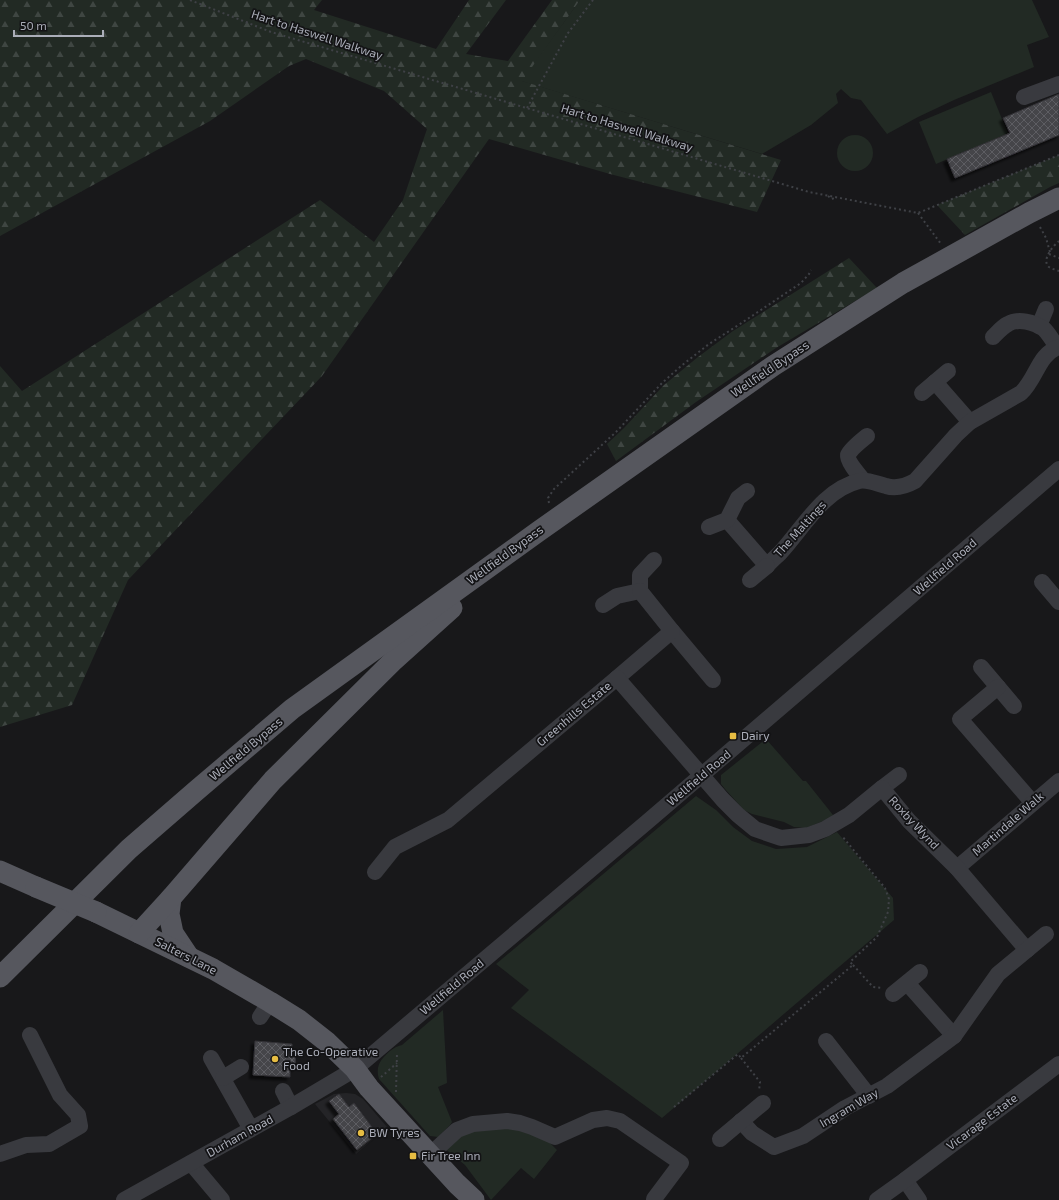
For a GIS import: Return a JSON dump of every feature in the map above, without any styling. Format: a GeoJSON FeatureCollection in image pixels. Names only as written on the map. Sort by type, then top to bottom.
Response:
{"type":"FeatureCollection","features":[{"type":"Feature","properties":{"kind":"main road","name":"Wellfield Bypass"},"geometry":{"type":"LineString","coordinates":[[0,977],[8,964],[129,849],[292,709],[547,525],[773,366],[904,283],[950,256],[1059,198]]}},
{"type":"Feature","properties":{"kind":"main road"},"geometry":{"type":"LineString","coordinates":[[139,933],[273,780],[392,662],[547,525]]}},
{"type":"Feature","properties":{"kind":"main road","name":"Salters Lane"},"geometry":{"type":"LineString","coordinates":[[0,871],[96,912],[189,957],[213,969],[265,1009],[299,1020],[327,1042],[355,1069],[369,1088],[471,1199]]}},
{"type":"Feature","properties":{"kind":"main road"},"geometry":{"type":"LineString","coordinates":[[171,898],[170,914],[173,933],[189,957]]}},
{"type":"Feature","properties":{"kind":"street"},"geometry":{"type":"LineString","coordinates":[[1024,97],[1059,84]]}},
{"type":"Feature","properties":{"kind":"street"},"geometry":{"type":"LineString","coordinates":[[1039,326],[1046,309]]}},
{"type":"Feature","properties":{"kind":"street"},"geometry":{"type":"LineString","coordinates":[[867,436],[848,454],[848,458],[862,480],[897,487],[906,486],[915,482],[956,435],[970,422],[1021,393],[1032,381],[1041,361],[1047,353],[1058,347],[1044,329],[1022,320],[1014,321],[1008,324],[993,337]]}},
{"type":"Feature","properties":{"kind":"street"},"geometry":{"type":"LineString","coordinates":[[922,393],[948,371]]}},
{"type":"Feature","properties":{"kind":"street"},"geometry":{"type":"LineString","coordinates":[[935,382],[970,422]]}},
{"type":"Feature","properties":{"kind":"street","name":"Wellfield Road"},"geometry":{"type":"LineString","coordinates":[[355,1069],[702,775],[1059,469]]}},
{"type":"Feature","properties":{"kind":"street","name":"The Maltings"},"geometry":{"type":"LineString","coordinates":[[750,580],[780,554],[823,502],[849,484],[862,480]]}},
{"type":"Feature","properties":{"kind":"street"},"geometry":{"type":"LineString","coordinates":[[709,527],[727,520],[735,503],[741,495],[747,491]]}},
{"type":"Feature","properties":{"kind":"street","name":"The Maltings"},"geometry":{"type":"LineString","coordinates":[[727,520],[767,566]]}},
{"type":"Feature","properties":{"kind":"street"},"geometry":{"type":"LineString","coordinates":[[654,560],[640,576],[640,591],[713,680]]}},
{"type":"Feature","properties":{"kind":"street"},"geometry":{"type":"LineString","coordinates":[[1042,582],[1059,602]]}},
{"type":"Feature","properties":{"kind":"street"},"geometry":{"type":"LineString","coordinates":[[603,605],[617,596],[640,591]]}},
{"type":"Feature","properties":{"kind":"street"},"geometry":{"type":"LineString","coordinates":[[617,678],[672,631]]}},
{"type":"Feature","properties":{"kind":"street"},"geometry":{"type":"LineString","coordinates":[[981,667],[1014,706]]}},
{"type":"Feature","properties":{"kind":"street","name":"Greenhills Estate"},"geometry":{"type":"LineString","coordinates":[[375,872],[395,847],[448,820],[617,678],[702,775]]}},
{"type":"Feature","properties":{"kind":"street"},"geometry":{"type":"LineString","coordinates":[[998,687],[960,719],[1033,803]]}},
{"type":"Feature","properties":{"kind":"street","name":"Roxby Wynd"},"geometry":{"type":"LineString","coordinates":[[702,775],[723,800],[755,829],[781,838],[809,835],[826,830],[849,815],[882,788],[909,821],[957,868],[1027,950]]}},
{"type":"Feature","properties":{"kind":"street"},"geometry":{"type":"LineString","coordinates":[[882,788],[899,775]]}},
{"type":"Feature","properties":{"kind":"street","name":"Martindale Walk"},"geometry":{"type":"LineString","coordinates":[[957,868],[1059,781]]}},
{"type":"Feature","properties":{"kind":"street","name":"Ingram Way"},"geometry":{"type":"LineString","coordinates":[[741,1121],[752,1133],[774,1147],[803,1136],[845,1108],[887,1086],[954,1036],[998,974],[1046,934]]}},
{"type":"Feature","properties":{"kind":"street"},"geometry":{"type":"LineString","coordinates":[[894,994],[920,972]]}},
{"type":"Feature","properties":{"kind":"street"},"geometry":{"type":"LineString","coordinates":[[907,983],[954,1036]]}},
{"type":"Feature","properties":{"kind":"street"},"geometry":{"type":"LineString","coordinates":[[0,1154],[26,1146],[49,1144],[80,1126],[78,1115],[60,1095],[30,1035]]}},
{"type":"Feature","properties":{"kind":"street"},"geometry":{"type":"LineString","coordinates":[[826,1041],[869,1096]]}},
{"type":"Feature","properties":{"kind":"street"},"geometry":{"type":"LineString","coordinates":[[211,1058],[251,1130]]}},
{"type":"Feature","properties":{"kind":"street","name":"Vicarage Estate"},"geometry":{"type":"LineString","coordinates":[[877,1200],[1059,1064]]}},
{"type":"Feature","properties":{"kind":"street"},"geometry":{"type":"LineString","coordinates":[[223,1078],[242,1067]]}},
{"type":"Feature","properties":{"kind":"street","name":"Durham Road"},"geometry":{"type":"LineString","coordinates":[[124,1200],[251,1130],[355,1069]]}},
{"type":"Feature","properties":{"kind":"street"},"geometry":{"type":"LineString","coordinates":[[283,1091],[291,1107]]}},
{"type":"Feature","properties":{"kind":"street"},"geometry":{"type":"LineString","coordinates":[[720,1139],[763,1103]]}},
{"type":"Feature","properties":{"kind":"street"},"geometry":{"type":"LineString","coordinates":[[430,1154],[457,1130],[473,1124],[507,1121],[520,1123],[555,1137],[593,1120],[607,1118],[620,1121],[681,1163],[654,1199]]}},
{"type":"Feature","properties":{"kind":"street"},"geometry":{"type":"LineString","coordinates":[[191,1163],[222,1200]]}},
{"type":"Feature","properties":{"kind":"street"},"geometry":{"type":"LineString","coordinates":[[905,1180],[919,1200]]}},
{"type":"Feature","properties":{"kind":"path","name":"Hart to Haswell Walkway"},"geometry":{"type":"LineString","coordinates":[[190,0],[271,32],[809,192],[918,213]]}},
{"type":"Feature","properties":{"kind":"path"},"geometry":{"type":"LineString","coordinates":[[527,108],[568,33],[593,0]]}},
{"type":"Feature","properties":{"kind":"path"},"geometry":{"type":"LineString","coordinates":[[950,256],[918,213],[1059,154]]}},
{"type":"Feature","properties":{"kind":"path"},"geometry":{"type":"LineString","coordinates":[[1029,213],[1040,227],[1046,238],[1049,253]]}},
{"type":"Feature","properties":{"kind":"path"},"geometry":{"type":"LineString","coordinates":[[1059,241],[1054,245],[1046,258],[1050,268],[1059,271]]}},
{"type":"Feature","properties":{"kind":"path"},"geometry":{"type":"LineString","coordinates":[[1049,253],[1059,258]]}},
{"type":"Feature","properties":{"kind":"path"},"geometry":{"type":"LineString","coordinates":[[547,525],[550,507],[548,498],[554,489],[616,432],[662,383],[709,344],[801,283],[809,274],[810,270]]}},
{"type":"Feature","properties":{"kind":"path"},"geometry":{"type":"LineString","coordinates":[[833,825],[885,888],[889,899],[888,912],[877,937],[850,962],[873,987],[887,988],[894,994]]}},
{"type":"Feature","properties":{"kind":"path"},"geometry":{"type":"LineString","coordinates":[[740,1058],[853,965]]}},
{"type":"Feature","properties":{"kind":"path"},"geometry":{"type":"LineString","coordinates":[[384,1104],[396,1094],[397,1046],[391,1038]]}},
{"type":"Feature","properties":{"kind":"path"},"geometry":{"type":"LineString","coordinates":[[674,1107],[738,1054],[760,1082],[759,1098],[763,1103]]}},
{"type":"Feature","properties":{"kind":"path"},"geometry":{"type":"LineString","coordinates":[[369,1088],[397,1063]]}},
{"type":"Feature","properties":{"kind":"shaded area"},"geometry":{"type":"Polygon","coordinates":[[[334,1094],[355,1094],[363,1099],[387,1127],[356,1154],[315,1104],[334,1094]]]}},
{"type":"Feature","properties":{"kind":"green space"},"geometry":{"type":"Polygon","coordinates":[[[0,0],[322,0],[314,10],[436,49],[469,0],[506,0],[466,54],[508,61],[552,0],[580,0],[522,81],[781,160],[757,212],[610,174],[489,139],[322,376],[128,580],[72,705],[0,727],[0,366],[22,391],[320,200],[374,242],[403,200],[427,129],[384,91],[306,59],[289,66],[210,121],[0,236],[0,0]]]}},
{"type":"Feature","properties":{"kind":"green space"},"geometry":{"type":"Polygon","coordinates":[[[580,0],[1032,0],[1049,37],[1027,45],[1034,67],[954,100],[887,134],[861,100],[851,98],[841,89],[836,94],[838,103],[811,125],[762,154],[521,81],[580,0]]]}},
{"type":"Feature","properties":{"kind":"green space"},"geometry":{"type":"Polygon","coordinates":[[[991,92],[1008,134],[936,164],[919,122],[991,92]]]}},
{"type":"Feature","properties":{"kind":"green space"},"geometry":{"type":"Polygon","coordinates":[[[859,135],[868,140],[872,146],[872,160],[868,166],[859,171],[851,171],[842,166],[838,160],[837,149],[842,140],[848,136],[859,135]]]}},
{"type":"Feature","properties":{"kind":"green space"},"geometry":{"type":"Polygon","coordinates":[[[1059,155],[1059,183],[965,235],[937,205],[1059,155]]]}},
{"type":"Feature","properties":{"kind":"green space"},"geometry":{"type":"Polygon","coordinates":[[[849,258],[877,288],[776,348],[696,402],[616,461],[607,444],[664,385],[733,331],[849,258]]]}},
{"type":"Feature","properties":{"kind":"green space"},"geometry":{"type":"Polygon","coordinates":[[[766,739],[803,781],[806,781],[833,815],[828,819],[806,828],[794,827],[784,822],[752,814],[744,810],[725,789],[721,784],[721,775],[766,739]]]}},
{"type":"Feature","properties":{"kind":"green space"},"geometry":{"type":"Polygon","coordinates":[[[696,796],[716,810],[733,827],[752,841],[776,849],[807,847],[837,832],[893,898],[894,920],[662,1118],[511,1008],[529,990],[496,964],[696,796]]]}},
{"type":"Feature","properties":{"kind":"green space"},"geometry":{"type":"Polygon","coordinates":[[[443,1010],[447,1083],[438,1087],[452,1122],[438,1137],[430,1136],[379,1079],[378,1067],[390,1051],[402,1045],[443,1010]]]}},
{"type":"Feature","properties":{"kind":"green space"},"geometry":{"type":"Polygon","coordinates":[[[506,1125],[547,1140],[557,1150],[534,1179],[521,1168],[491,1200],[465,1165],[444,1148],[459,1134],[506,1125]]]}},
{"type":"Feature","properties":{"kind":"building"},"geometry":{"type":"Polygon","coordinates":[[[1059,94],[1059,135],[955,178],[947,159],[1010,133],[1003,118],[1059,94]]]}},
{"type":"Feature","properties":{"kind":"building","name":"The Co-Operative Food"},"geometry":{"type":"Polygon","coordinates":[[[255,1041],[292,1044],[292,1050],[296,1051],[295,1068],[290,1068],[290,1077],[253,1075],[255,1041]]]}},
{"type":"Feature","properties":{"kind":"building"},"geometry":{"type":"Polygon","coordinates":[[[339,1094],[349,1107],[354,1103],[377,1134],[357,1150],[333,1119],[339,1114],[329,1101],[339,1094]]]}},
{"type":"Feature","properties":{"kind":"place","name":"Dairy"},"geometry":{"type":"Point","coordinates":[733,736]}},
{"type":"Feature","properties":{"kind":"place","name":"The Co-Operative Food"},"geometry":{"type":"Point","coordinates":[275,1059]}},
{"type":"Feature","properties":{"kind":"place","name":"BW Tyres"},"geometry":{"type":"Point","coordinates":[361,1133]}},
{"type":"Feature","properties":{"kind":"place","name":"Fir Tree Inn"},"geometry":{"type":"Point","coordinates":[413,1156]}}]}
